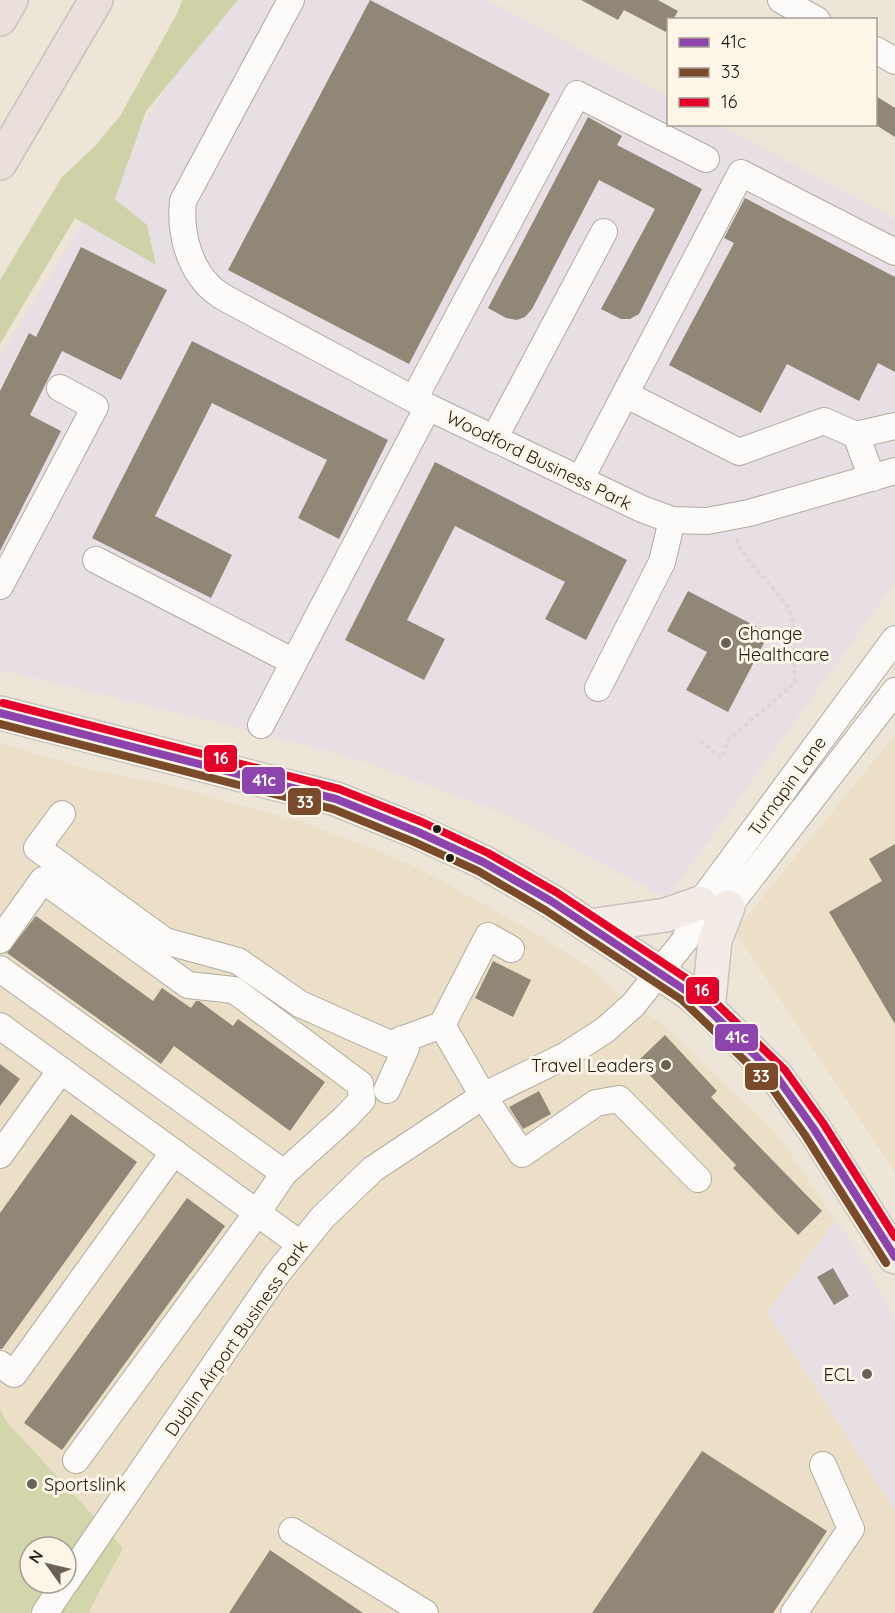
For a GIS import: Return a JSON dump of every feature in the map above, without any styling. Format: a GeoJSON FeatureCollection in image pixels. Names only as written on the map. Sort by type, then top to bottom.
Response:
{"type":"FeatureCollection","features":[{"type":"Feature","properties":{"kind":"highway"},"geometry":{"type":"LineString","coordinates":[[0,19],[11,0]]}},
{"type":"Feature","properties":{"kind":"highway"},"geometry":{"type":"LineString","coordinates":[[0,163],[96,0]]}},
{"type":"Feature","properties":{"kind":"main road"},"geometry":{"type":"LineString","coordinates":[[0,713],[336,799],[418,832],[483,862],[589,926],[688,992],[777,1077],[814,1129],[895,1257]]}},
{"type":"Feature","properties":{"kind":"main road"},"geometry":{"type":"LineString","coordinates":[[589,926],[666,915],[714,905],[715,940],[708,1009]]}},
{"type":"Feature","properties":{"kind":"street","name":"Woodford Business Park"},"geometry":{"type":"LineString","coordinates":[[291,0],[183,201],[181,220],[184,236],[196,267],[208,285],[223,297],[421,403],[642,509],[672,520],[707,521],[728,518],[884,474]]}},
{"type":"Feature","properties":{"kind":"street"},"geometry":{"type":"LineString","coordinates":[[781,0],[813,18]]}},
{"type":"Feature","properties":{"kind":"street"},"geometry":{"type":"LineString","coordinates":[[877,51],[895,61]]}},
{"type":"Feature","properties":{"kind":"street"},"geometry":{"type":"LineString","coordinates":[[261,725],[577,94],[706,159]]}},
{"type":"Feature","properties":{"kind":"street"},"geometry":{"type":"LineString","coordinates":[[580,480],[741,173],[895,252]]}},
{"type":"Feature","properties":{"kind":"street"},"geometry":{"type":"LineString","coordinates":[[494,439],[604,232]]}},
{"type":"Feature","properties":{"kind":"street"},"geometry":{"type":"LineString","coordinates":[[0,586],[95,407],[60,388]]}},
{"type":"Feature","properties":{"kind":"street"},"geometry":{"type":"LineString","coordinates":[[625,394],[739,452],[824,421],[856,435],[884,474]]}},
{"type":"Feature","properties":{"kind":"street"},"geometry":{"type":"LineString","coordinates":[[856,435],[895,426]]}},
{"type":"Feature","properties":{"kind":"street"},"geometry":{"type":"LineString","coordinates":[[598,687],[662,562],[672,520]]}},
{"type":"Feature","properties":{"kind":"street"},"geometry":{"type":"LineString","coordinates":[[96,560],[294,662]]}},
{"type":"Feature","properties":{"kind":"street","name":"Turnapin Lane"},"geometry":{"type":"LineString","coordinates":[[714,905],[895,639]]}},
{"type":"Feature","properties":{"kind":"street","name":"Turnapin Lane"},"geometry":{"type":"LineString","coordinates":[[659,973],[895,691]]}},
{"type":"Feature","properties":{"kind":"street"},"geometry":{"type":"LineString","coordinates":[[62,814],[37,848],[165,941],[238,961],[300,1004],[390,1044],[442,1025],[488,936],[512,949]]}},
{"type":"Feature","properties":{"kind":"street"},"geometry":{"type":"LineString","coordinates":[[0,940],[43,880],[188,985],[234,990],[360,1084],[362,1100],[284,1173],[257,1214],[76,1460]]}},
{"type":"Feature","properties":{"kind":"street"},"geometry":{"type":"LineString","coordinates":[[0,969],[284,1173]]}},
{"type":"Feature","properties":{"kind":"street","name":"Dublin Airport Business Park"},"geometry":{"type":"LineString","coordinates":[[78,1565],[276,1275],[332,1208],[373,1169],[483,1096],[566,1056],[605,1030],[633,1005],[659,973]]}},
{"type":"Feature","properties":{"kind":"street"},"geometry":{"type":"LineString","coordinates":[[442,1025],[483,1096],[522,1154],[596,1103],[619,1099],[698,1179]]}},
{"type":"Feature","properties":{"kind":"street"},"geometry":{"type":"LineString","coordinates":[[0,1026],[300,1244]]}},
{"type":"Feature","properties":{"kind":"street"},"geometry":{"type":"LineString","coordinates":[[387,1090],[406,1048],[402,1039]]}},
{"type":"Feature","properties":{"kind":"street"},"geometry":{"type":"LineString","coordinates":[[0,1155],[61,1070]]}},
{"type":"Feature","properties":{"kind":"street"},"geometry":{"type":"LineString","coordinates":[[0,1364],[14,1374],[174,1152]]}},
{"type":"Feature","properties":{"kind":"street"},"geometry":{"type":"LineString","coordinates":[[794,1613],[851,1529],[823,1465]]}},
{"type":"Feature","properties":{"kind":"street"},"geometry":{"type":"LineString","coordinates":[[292,1531],[425,1613]]}},
{"type":"Feature","properties":{"kind":"street","name":"Dublin Airport Business Park"},"geometry":{"type":"LineString","coordinates":[[45,1613],[57,1595]]}},
{"type":"Feature","properties":{"kind":"path"},"geometry":{"type":"LineString","coordinates":[[700,741],[721,758],[729,739],[795,683],[793,615],[770,584],[742,553],[728,518]]}},
{"type":"Feature","properties":{"kind":"shaded area"},"geometry":{"type":"Polygon","coordinates":[[[220,0],[488,0],[667,96],[667,126],[722,126],[895,219],[895,583],[667,898],[510,816],[357,759],[229,725],[0,670],[0,356],[220,0]]]}},
{"type":"Feature","properties":{"kind":"shaded area"},"geometry":{"type":"Polygon","coordinates":[[[895,735],[895,1172],[735,931],[895,735]]]}},
{"type":"Feature","properties":{"kind":"shaded area"},"geometry":{"type":"Polygon","coordinates":[[[0,743],[85,768],[168,785],[299,821],[365,845],[423,870],[538,935],[593,970],[620,996],[659,1021],[777,1134],[835,1220],[767,1313],[895,1510],[895,1613],[88,1613],[123,1548],[7,1421],[0,1409],[0,743]]]}},
{"type":"Feature","properties":{"kind":"shaded area"},"geometry":{"type":"Polygon","coordinates":[[[835,1220],[855,1247],[895,1318],[895,1510],[767,1313],[835,1220]]]}},
{"type":"Feature","properties":{"kind":"green space"},"geometry":{"type":"Polygon","coordinates":[[[182,0],[238,0],[146,111],[115,199],[147,225],[156,265],[75,218],[0,344],[0,280],[62,177],[95,146],[120,116],[178,12],[182,0]]]}},
{"type":"Feature","properties":{"kind":"green space","name":"Sportslink"},"geometry":{"type":"Polygon","coordinates":[[[0,1409],[7,1422],[123,1548],[88,1613],[0,1613],[0,1409]]]}},
{"type":"Feature","properties":{"kind":"building"},"geometry":{"type":"Polygon","coordinates":[[[370,0],[550,94],[409,364],[228,270],[370,0]]]}},
{"type":"Feature","properties":{"kind":"building"},"geometry":{"type":"Polygon","coordinates":[[[581,0],[658,0],[678,11],[674,18],[667,18],[666,32],[624,10],[618,20],[581,0]]]}},
{"type":"Feature","properties":{"kind":"building"},"geometry":{"type":"Polygon","coordinates":[[[877,97],[895,108],[895,137],[877,126],[877,97]]]}},
{"type":"Feature","properties":{"kind":"building"},"geometry":{"type":"Polygon","coordinates":[[[588,117],[622,136],[617,145],[702,189],[639,314],[630,319],[621,319],[601,309],[655,209],[599,180],[532,309],[525,317],[517,320],[506,318],[488,308],[588,117]]]}},
{"type":"Feature","properties":{"kind":"building"},"geometry":{"type":"Polygon","coordinates":[[[745,198],[895,277],[895,372],[878,363],[859,401],[787,364],[761,413],[669,365],[734,243],[724,238],[745,198]]]}},
{"type":"Feature","properties":{"kind":"building"},"geometry":{"type":"Polygon","coordinates":[[[81,247],[167,290],[121,380],[62,351],[30,415],[61,431],[0,551],[0,391],[29,333],[36,337],[81,247]]]}},
{"type":"Feature","properties":{"kind":"building"},"geometry":{"type":"Polygon","coordinates":[[[192,341],[388,440],[339,539],[298,518],[327,460],[212,403],[155,516],[232,555],[211,598],[92,538],[192,341]]]}},
{"type":"Feature","properties":{"kind":"building"},"geometry":{"type":"Polygon","coordinates":[[[435,462],[627,560],[586,640],[545,619],[565,582],[455,526],[407,620],[445,639],[424,680],[345,640],[435,462]]]}},
{"type":"Feature","properties":{"kind":"building","name":"Change Healthcare"},"geometry":{"type":"Polygon","coordinates":[[[688,591],[769,633],[728,712],[686,690],[707,652],[667,631],[688,591]]]}},
{"type":"Feature","properties":{"kind":"building"},"geometry":{"type":"Polygon","coordinates":[[[895,844],[895,1024],[829,912],[882,881],[869,859],[895,844]]]}},
{"type":"Feature","properties":{"kind":"building"},"geometry":{"type":"Polygon","coordinates":[[[36,916],[153,1001],[162,988],[191,1008],[196,1001],[199,1001],[233,1026],[238,1019],[325,1082],[290,1131],[174,1046],[161,1064],[7,953],[36,916]]]}},
{"type":"Feature","properties":{"kind":"building"},"geometry":{"type":"Polygon","coordinates":[[[493,961],[531,980],[513,1017],[475,998],[493,961]]]}},
{"type":"Feature","properties":{"kind":"building"},"geometry":{"type":"Polygon","coordinates":[[[665,1035],[717,1091],[711,1097],[822,1211],[798,1235],[733,1168],[736,1165],[637,1062],[665,1035]]]}},
{"type":"Feature","properties":{"kind":"building"},"geometry":{"type":"Polygon","coordinates":[[[0,1064],[20,1079],[0,1106],[0,1064]]]}},
{"type":"Feature","properties":{"kind":"building"},"geometry":{"type":"Polygon","coordinates":[[[539,1091],[551,1114],[523,1129],[509,1107],[539,1091]]]}},
{"type":"Feature","properties":{"kind":"building"},"geometry":{"type":"Polygon","coordinates":[[[71,1114],[137,1162],[0,1349],[0,1213],[71,1114]]]}},
{"type":"Feature","properties":{"kind":"building"},"geometry":{"type":"Polygon","coordinates":[[[187,1198],[225,1226],[62,1450],[24,1423],[187,1198]]]}},
{"type":"Feature","properties":{"kind":"building"},"geometry":{"type":"Polygon","coordinates":[[[833,1268],[849,1296],[834,1305],[817,1277],[833,1268]]]}},
{"type":"Feature","properties":{"kind":"building"},"geometry":{"type":"Polygon","coordinates":[[[702,1451],[827,1531],[773,1613],[592,1613],[702,1451]]]}},
{"type":"Feature","properties":{"kind":"building"},"geometry":{"type":"Polygon","coordinates":[[[270,1550],[363,1613],[229,1613],[270,1550]]]}},
{"type":"Feature","properties":{"kind":"transit line","name":"16"},"geometry":{"type":"LineString","coordinates":[[3,703],[339,789],[422,822],[488,853],[556,892],[695,984],[785,1070],[823,1123],[895,1237]]}},
{"type":"Feature","properties":{"kind":"transit line","name":"41c"},"geometry":{"type":"LineString","coordinates":[[0,713],[336,799],[418,832],[483,862],[551,901],[688,992],[777,1077],[814,1129],[895,1257]]}},
{"type":"Feature","properties":{"kind":"transit line","name":"33"},"geometry":{"type":"LineString","coordinates":[[0,724],[333,809],[478,871],[545,910],[682,1000],[769,1084],[805,1135],[886,1263]]}},
{"type":"Feature","properties":{"kind":"place","name":"Change Healthcare"},"geometry":{"type":"Point","coordinates":[726,643]}},
{"type":"Feature","properties":{"kind":"place","name":"Travel Leaders"},"geometry":{"type":"Point","coordinates":[666,1065]}},
{"type":"Feature","properties":{"kind":"place","name":"ECL"},"geometry":{"type":"Point","coordinates":[867,1374]}},
{"type":"Feature","properties":{"kind":"place","name":"Sportslink"},"geometry":{"type":"Point","coordinates":[32,1484]}}]}
